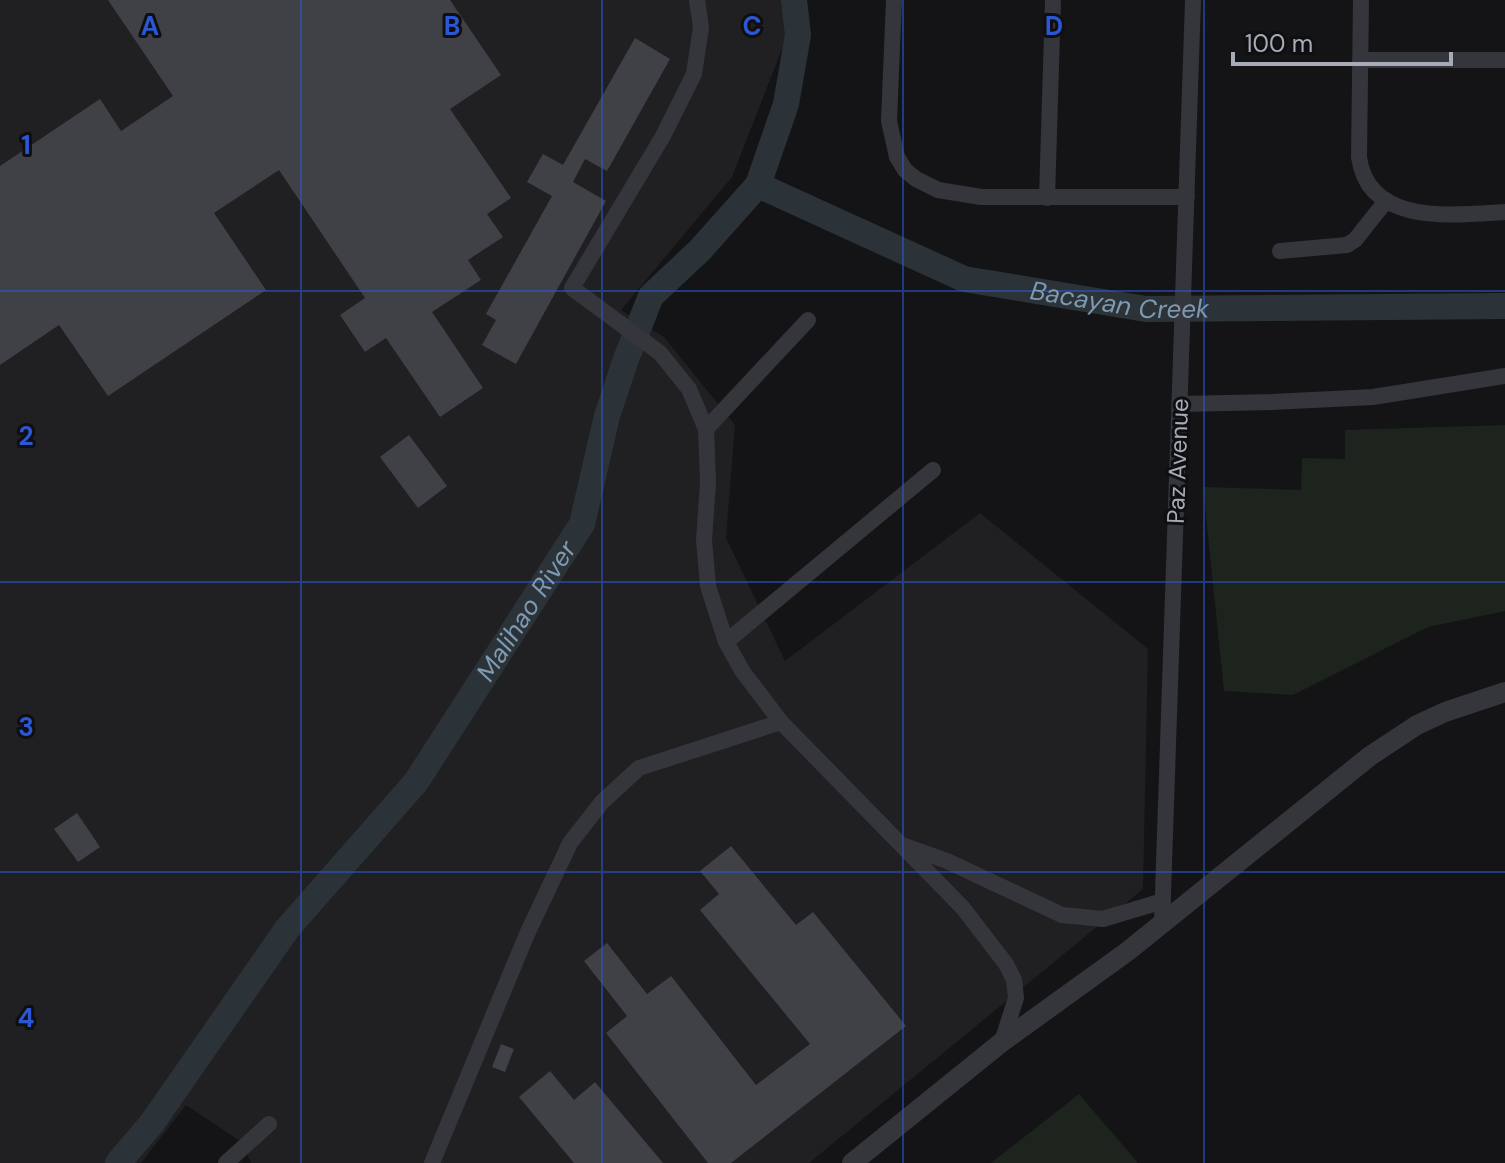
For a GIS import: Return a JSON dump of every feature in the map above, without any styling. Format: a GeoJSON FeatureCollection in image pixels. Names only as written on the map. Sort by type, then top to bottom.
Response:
{"type":"FeatureCollection","features":[{"type":"Feature","properties":{"kind":"street"},"geometry":{"type":"LineString","coordinates":[[697,0],[701,27],[694,74],[663,136],[572,288],[660,353],[689,389],[706,429],[708,482],[704,540],[708,586],[726,642],[743,672],[781,722],[963,908],[1006,964],[1014,980],[1016,998],[1002,1042]]}},
{"type":"Feature","properties":{"kind":"street"},"geometry":{"type":"LineString","coordinates":[[894,0],[889,121],[892,143],[905,170],[916,179],[938,190],[962,195],[1187,197]]}},
{"type":"Feature","properties":{"kind":"street"},"geometry":{"type":"LineString","coordinates":[[1047,198],[1053,0]]}},
{"type":"Feature","properties":{"kind":"street","name":"Paz Avenue"},"geometry":{"type":"LineString","coordinates":[[1162,923],[1193,0]]}},
{"type":"Feature","properties":{"kind":"street"},"geometry":{"type":"LineString","coordinates":[[1361,0],[1361,171],[1368,187],[1379,198],[1419,212],[1448,215],[1505,212]]}},
{"type":"Feature","properties":{"kind":"street"},"geometry":{"type":"LineString","coordinates":[[1360,60],[1505,60]]}},
{"type":"Feature","properties":{"kind":"street"},"geometry":{"type":"LineString","coordinates":[[1280,251],[1347,245],[1355,240],[1386,201]]}},
{"type":"Feature","properties":{"kind":"street"},"geometry":{"type":"LineString","coordinates":[[706,429],[808,320]]}},
{"type":"Feature","properties":{"kind":"street"},"geometry":{"type":"LineString","coordinates":[[1180,404],[1373,397],[1505,376]]}},
{"type":"Feature","properties":{"kind":"street"},"geometry":{"type":"LineString","coordinates":[[726,642],[933,470]]}},
{"type":"Feature","properties":{"kind":"street"},"geometry":{"type":"LineString","coordinates":[[852,1163],[1002,1042],[1128,951],[1397,737],[1445,712],[1505,692]]}},
{"type":"Feature","properties":{"kind":"street"},"geometry":{"type":"LineString","coordinates":[[432,1163],[527,934],[563,857],[602,802],[639,768],[781,722]]}},
{"type":"Feature","properties":{"kind":"street"},"geometry":{"type":"LineString","coordinates":[[897,843],[947,861],[1062,915],[1103,919],[1163,901]]}},
{"type":"Feature","properties":{"kind":"street"},"geometry":{"type":"LineString","coordinates":[[226,1163],[269,1124]]}},
{"type":"Feature","properties":{"kind":"shaded area"},"geometry":{"type":"Polygon","coordinates":[[[0,0],[781,0],[787,36],[732,177],[621,310],[664,337],[735,425],[726,538],[785,661],[980,513],[1148,649],[1143,889],[809,1163],[251,1163],[243,1143],[186,1105],[141,1163],[0,1163],[0,0]]]}},
{"type":"Feature","properties":{"kind":"shaded area"},"geometry":{"type":"Polygon","coordinates":[[[1505,425],[1505,611],[1428,627],[1293,695],[1224,691],[1203,487],[1301,490],[1302,458],[1345,459],[1345,430],[1505,425]]]}},
{"type":"Feature","properties":{"kind":"shaded area"},"geometry":{"type":"Polygon","coordinates":[[[1079,1094],[1138,1163],[991,1163],[1079,1094]]]}},
{"type":"Feature","properties":{"kind":"building"},"geometry":{"type":"Polygon","coordinates":[[[108,0],[450,0],[501,75],[450,109],[511,198],[487,214],[503,237],[468,260],[481,280],[432,312],[483,388],[440,417],[386,338],[365,352],[340,315],[365,298],[279,170],[214,213],[266,290],[108,396],[59,325],[0,365],[0,166],[100,99],[121,131],[173,96],[108,0]]]}},
{"type":"Feature","properties":{"kind":"building"},"geometry":{"type":"Polygon","coordinates":[[[635,38],[670,59],[607,171],[585,159],[573,182],[606,201],[516,364],[482,345],[496,320],[486,314],[552,196],[527,182],[543,154],[563,165],[635,38]]]}},
{"type":"Feature","properties":{"kind":"building"},"geometry":{"type":"Polygon","coordinates":[[[409,435],[447,486],[418,508],[380,457],[409,435]]]}},
{"type":"Feature","properties":{"kind":"building"},"geometry":{"type":"Polygon","coordinates":[[[77,813],[100,847],[78,862],[54,829],[77,813]]]}},
{"type":"Feature","properties":{"kind":"building"},"geometry":{"type":"Polygon","coordinates":[[[731,846],[796,925],[813,912],[906,1026],[731,1163],[708,1163],[606,1033],[627,1016],[584,961],[607,943],[647,994],[671,976],[756,1085],[810,1044],[700,910],[719,894],[700,871],[731,846]]]}},
{"type":"Feature","properties":{"kind":"building"},"geometry":{"type":"Polygon","coordinates":[[[501,1044],[514,1049],[505,1072],[492,1067],[501,1044]]]}},
{"type":"Feature","properties":{"kind":"building"},"geometry":{"type":"Polygon","coordinates":[[[550,1071],[574,1100],[595,1082],[663,1163],[574,1163],[519,1097],[550,1071]]]}},
{"type":"Feature","properties":{"kind":"waterway","name":"Malihao River"},"geometry":{"type":"LineString","coordinates":[[118,1163],[152,1123],[287,929],[416,782],[582,524],[607,416],[651,296],[700,250],[758,185],[786,104],[798,35],[794,0]]}},
{"type":"Feature","properties":{"kind":"waterway","name":"Bacayan Creek"},"geometry":{"type":"LineString","coordinates":[[758,185],[964,279],[1146,309],[1505,306]]}}]}
